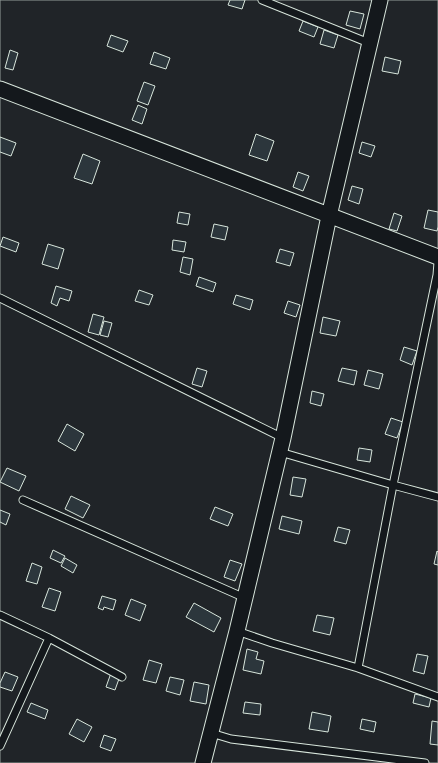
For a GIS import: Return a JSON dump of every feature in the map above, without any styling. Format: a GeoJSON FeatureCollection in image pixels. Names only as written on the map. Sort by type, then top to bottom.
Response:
{"type":"FeatureCollection","features":[{"type":"Feature","properties":{"kind":"street"},"geometry":{"type":"LineString","coordinates":[[203,763],[237,631],[281,445],[329,216],[380,0]]}},
{"type":"Feature","properties":{"kind":"street"},"geometry":{"type":"LineString","coordinates":[[0,89],[438,258]]}},
{"type":"Feature","properties":{"kind":"lane"},"geometry":{"type":"LineString","coordinates":[[262,0],[370,43]]}},
{"type":"Feature","properties":{"kind":"lane"},"geometry":{"type":"LineString","coordinates":[[358,668],[438,262]]}},
{"type":"Feature","properties":{"kind":"lane"},"geometry":{"type":"LineString","coordinates":[[0,298],[281,445],[393,485],[438,497]]}},
{"type":"Feature","properties":{"kind":"lane"},"geometry":{"type":"LineString","coordinates":[[23,500],[245,598]]}},
{"type":"Feature","properties":{"kind":"lane"},"geometry":{"type":"LineString","coordinates":[[0,615],[49,638],[122,677]]}},
{"type":"Feature","properties":{"kind":"lane"},"geometry":{"type":"LineString","coordinates":[[237,631],[358,668],[438,697]]}},
{"type":"Feature","properties":{"kind":"lane"},"geometry":{"type":"LineString","coordinates":[[0,746],[49,638]]}},
{"type":"Feature","properties":{"kind":"lane"},"geometry":{"type":"LineString","coordinates":[[211,733],[232,740],[425,763]]}},
{"type":"Feature","properties":{"kind":"shaded area"},"geometry":{"type":"Polygon","coordinates":[[[0,0],[438,0],[438,763],[0,763],[0,0]]]}},
{"type":"Feature","properties":{"kind":"building"},"geometry":{"type":"Polygon","coordinates":[[[230,0],[245,0],[242,9],[228,5],[230,0]]]}},
{"type":"Feature","properties":{"kind":"building"},"geometry":{"type":"Polygon","coordinates":[[[350,11],[364,14],[360,29],[346,25],[350,11]]]}},
{"type":"Feature","properties":{"kind":"building"},"geometry":{"type":"Polygon","coordinates":[[[303,21],[318,27],[314,37],[299,31],[303,21]]]}},
{"type":"Feature","properties":{"kind":"building"},"geometry":{"type":"Polygon","coordinates":[[[324,30],[338,35],[334,48],[320,44],[324,30]]]}},
{"type":"Feature","properties":{"kind":"building"},"geometry":{"type":"Polygon","coordinates":[[[111,35],[128,41],[123,52],[107,46],[111,35]]]}},
{"type":"Feature","properties":{"kind":"building"},"geometry":{"type":"Polygon","coordinates":[[[10,50],[18,53],[13,70],[5,68],[10,50]]]}},
{"type":"Feature","properties":{"kind":"building"},"geometry":{"type":"Polygon","coordinates":[[[154,52],[170,58],[166,69],[150,64],[154,52]]]}},
{"type":"Feature","properties":{"kind":"building"},"geometry":{"type":"Polygon","coordinates":[[[385,57],[401,61],[398,74],[382,71],[385,57]]]}},
{"type":"Feature","properties":{"kind":"building"},"geometry":{"type":"Polygon","coordinates":[[[144,82],[155,86],[148,105],[137,101],[144,82]]]}},
{"type":"Feature","properties":{"kind":"building"},"geometry":{"type":"Polygon","coordinates":[[[138,105],[147,109],[142,124],[132,120],[138,105]]]}},
{"type":"Feature","properties":{"kind":"building"},"geometry":{"type":"Polygon","coordinates":[[[256,134],[274,141],[267,161],[249,155],[256,134]]]}},
{"type":"Feature","properties":{"kind":"building"},"geometry":{"type":"Polygon","coordinates":[[[0,137],[16,143],[11,156],[0,152],[0,137]]]}},
{"type":"Feature","properties":{"kind":"building"},"geometry":{"type":"Polygon","coordinates":[[[362,142],[375,146],[371,157],[359,153],[362,142]]]}},
{"type":"Feature","properties":{"kind":"building"},"geometry":{"type":"Polygon","coordinates":[[[83,154],[100,161],[92,184],[74,178],[83,154]]]}},
{"type":"Feature","properties":{"kind":"building"},"geometry":{"type":"Polygon","coordinates":[[[298,172],[309,176],[303,191],[293,187],[298,172]]]}},
{"type":"Feature","properties":{"kind":"building"},"geometry":{"type":"Polygon","coordinates":[[[352,186],[363,189],[359,204],[348,200],[352,186]]]}},
{"type":"Feature","properties":{"kind":"building"},"geometry":{"type":"Polygon","coordinates":[[[428,210],[438,212],[437,231],[424,228],[428,210]]]}},
{"type":"Feature","properties":{"kind":"building"},"geometry":{"type":"Polygon","coordinates":[[[179,212],[190,214],[188,225],[177,223],[179,212]]]}},
{"type":"Feature","properties":{"kind":"building"},"geometry":{"type":"Polygon","coordinates":[[[394,213],[402,216],[397,231],[389,229],[394,213]]]}},
{"type":"Feature","properties":{"kind":"building"},"geometry":{"type":"Polygon","coordinates":[[[214,224],[228,227],[225,240],[211,237],[214,224]]]}},
{"type":"Feature","properties":{"kind":"building"},"geometry":{"type":"Polygon","coordinates":[[[3,237],[19,243],[16,252],[0,246],[3,237]]]}},
{"type":"Feature","properties":{"kind":"building"},"geometry":{"type":"Polygon","coordinates":[[[173,240],[186,242],[184,252],[172,250],[173,240]]]}},
{"type":"Feature","properties":{"kind":"building"},"geometry":{"type":"Polygon","coordinates":[[[48,244],[64,249],[58,269],[42,264],[48,244]]]}},
{"type":"Feature","properties":{"kind":"building"},"geometry":{"type":"Polygon","coordinates":[[[280,249],[294,253],[290,266],[276,262],[280,249]]]}},
{"type":"Feature","properties":{"kind":"building"},"geometry":{"type":"Polygon","coordinates":[[[183,257],[193,259],[190,275],[180,272],[183,257]]]}},
{"type":"Feature","properties":{"kind":"building"},"geometry":{"type":"Polygon","coordinates":[[[199,277],[216,283],[213,292],[196,286],[199,277]]]}},
{"type":"Feature","properties":{"kind":"building"},"geometry":{"type":"Polygon","coordinates":[[[56,286],[72,291],[69,301],[60,298],[57,306],[51,303],[56,286]]]}},
{"type":"Feature","properties":{"kind":"building"},"geometry":{"type":"Polygon","coordinates":[[[139,290],[153,295],[149,305],[135,301],[139,290]]]}},
{"type":"Feature","properties":{"kind":"building"},"geometry":{"type":"Polygon","coordinates":[[[236,295],[253,300],[250,310],[233,304],[236,295]]]}},
{"type":"Feature","properties":{"kind":"building"},"geometry":{"type":"Polygon","coordinates":[[[288,301],[300,305],[296,317],[284,313],[288,301]]]}},
{"type":"Feature","properties":{"kind":"building"},"geometry":{"type":"Polygon","coordinates":[[[93,314],[104,317],[99,335],[88,332],[93,314]]]}},
{"type":"Feature","properties":{"kind":"building"},"geometry":{"type":"Polygon","coordinates":[[[323,317],[340,321],[336,336],[320,333],[323,317]]]}},
{"type":"Feature","properties":{"kind":"building"},"geometry":{"type":"Polygon","coordinates":[[[104,321],[112,323],[108,337],[100,335],[104,321]]]}},
{"type":"Feature","properties":{"kind":"building"},"geometry":{"type":"Polygon","coordinates":[[[404,347],[417,351],[412,365],[400,360],[404,347]]]}},
{"type":"Feature","properties":{"kind":"building"},"geometry":{"type":"Polygon","coordinates":[[[197,368],[207,371],[202,387],[192,384],[197,368]]]}},
{"type":"Feature","properties":{"kind":"building"},"geometry":{"type":"Polygon","coordinates":[[[342,368],[357,371],[354,385],[338,381],[342,368]]]}},
{"type":"Feature","properties":{"kind":"building"},"geometry":{"type":"Polygon","coordinates":[[[368,370],[383,374],[379,389],[364,385],[368,370]]]}},
{"type":"Feature","properties":{"kind":"building"},"geometry":{"type":"Polygon","coordinates":[[[312,391],[324,394],[321,406],[310,403],[312,391]]]}},
{"type":"Feature","properties":{"kind":"building"},"geometry":{"type":"Polygon","coordinates":[[[391,418],[403,422],[397,438],[385,434],[391,418]]]}},
{"type":"Feature","properties":{"kind":"building"},"geometry":{"type":"Polygon","coordinates":[[[67,424],[84,434],[75,451],[58,441],[67,424]]]}},
{"type":"Feature","properties":{"kind":"building"},"geometry":{"type":"Polygon","coordinates":[[[359,448],[372,450],[370,462],[357,460],[359,448]]]}},
{"type":"Feature","properties":{"kind":"building"},"geometry":{"type":"Polygon","coordinates":[[[7,468],[26,476],[19,491],[0,482],[7,468]]]}},
{"type":"Feature","properties":{"kind":"building"},"geometry":{"type":"Polygon","coordinates":[[[293,477],[306,479],[302,497],[290,495],[293,477]]]}},
{"type":"Feature","properties":{"kind":"building"},"geometry":{"type":"Polygon","coordinates":[[[71,496],[90,505],[83,518],[65,509],[71,496]]]}},
{"type":"Feature","properties":{"kind":"building"},"geometry":{"type":"Polygon","coordinates":[[[215,507],[233,514],[228,526],[210,519],[215,507]]]}},
{"type":"Feature","properties":{"kind":"building"},"geometry":{"type":"Polygon","coordinates":[[[0,510],[10,514],[6,525],[0,522],[0,510]]]}},
{"type":"Feature","properties":{"kind":"building"},"geometry":{"type":"Polygon","coordinates":[[[282,516],[302,521],[299,534],[279,529],[282,516]]]}},
{"type":"Feature","properties":{"kind":"building"},"geometry":{"type":"Polygon","coordinates":[[[338,527],[350,530],[346,544],[334,541],[338,527]]]}},
{"type":"Feature","properties":{"kind":"building"},"geometry":{"type":"Polygon","coordinates":[[[53,550],[65,556],[61,563],[50,558],[53,550]]]}},
{"type":"Feature","properties":{"kind":"building"},"geometry":{"type":"Polygon","coordinates":[[[437,551],[438,552],[438,565],[434,564],[437,551]]]}},
{"type":"Feature","properties":{"kind":"building"},"geometry":{"type":"Polygon","coordinates":[[[65,558],[77,565],[73,573],[61,566],[65,558]]]}},
{"type":"Feature","properties":{"kind":"building"},"geometry":{"type":"Polygon","coordinates":[[[230,560],[242,564],[235,581],[224,577],[230,560]]]}},
{"type":"Feature","properties":{"kind":"building"},"geometry":{"type":"Polygon","coordinates":[[[32,563],[42,567],[37,584],[26,581],[32,563]]]}},
{"type":"Feature","properties":{"kind":"building"},"geometry":{"type":"Polygon","coordinates":[[[49,588],[61,592],[55,611],[42,607],[49,588]]]}},
{"type":"Feature","properties":{"kind":"building"},"geometry":{"type":"Polygon","coordinates":[[[102,596],[116,600],[113,610],[104,607],[103,610],[98,608],[102,596]]]}},
{"type":"Feature","properties":{"kind":"building"},"geometry":{"type":"Polygon","coordinates":[[[131,599],[146,605],[140,621],[125,615],[131,599]]]}},
{"type":"Feature","properties":{"kind":"building"},"geometry":{"type":"Polygon","coordinates":[[[194,603],[221,618],[214,632],[186,617],[194,603]]]}},
{"type":"Feature","properties":{"kind":"building"},"geometry":{"type":"Polygon","coordinates":[[[317,615],[334,618],[330,635],[313,631],[317,615]]]}},
{"type":"Feature","properties":{"kind":"building"},"geometry":{"type":"Polygon","coordinates":[[[247,649],[258,652],[256,659],[264,661],[261,674],[243,670],[247,649]]]}},
{"type":"Feature","properties":{"kind":"building"},"geometry":{"type":"Polygon","coordinates":[[[417,654],[428,656],[424,674],[413,671],[417,654]]]}},
{"type":"Feature","properties":{"kind":"building"},"geometry":{"type":"Polygon","coordinates":[[[149,660],[162,664],[156,683],[143,680],[149,660]]]}},
{"type":"Feature","properties":{"kind":"building"},"geometry":{"type":"Polygon","coordinates":[[[5,672],[18,677],[12,691],[0,687],[0,683],[5,672]]]}},
{"type":"Feature","properties":{"kind":"building"},"geometry":{"type":"Polygon","coordinates":[[[111,673],[120,676],[115,690],[106,687],[111,673]]]}},
{"type":"Feature","properties":{"kind":"building"},"geometry":{"type":"Polygon","coordinates":[[[170,677],[184,680],[180,695],[166,691],[170,677]]]}},
{"type":"Feature","properties":{"kind":"building"},"geometry":{"type":"Polygon","coordinates":[[[194,682],[209,685],[206,704],[190,701],[194,682]]]}},
{"type":"Feature","properties":{"kind":"building"},"geometry":{"type":"Polygon","coordinates":[[[415,694],[431,698],[429,707],[413,703],[415,694]]]}},
{"type":"Feature","properties":{"kind":"building"},"geometry":{"type":"Polygon","coordinates":[[[245,702],[261,704],[260,715],[243,713],[245,702]]]}},
{"type":"Feature","properties":{"kind":"building"},"geometry":{"type":"Polygon","coordinates":[[[31,703],[48,710],[45,719],[27,712],[31,703]]]}},
{"type":"Feature","properties":{"kind":"building"},"geometry":{"type":"Polygon","coordinates":[[[312,712],[331,716],[328,732],[309,729],[312,712]]]}},
{"type":"Feature","properties":{"kind":"building"},"geometry":{"type":"Polygon","coordinates":[[[77,719],[92,727],[84,742],[69,734],[77,719]]]}},
{"type":"Feature","properties":{"kind":"building"},"geometry":{"type":"Polygon","coordinates":[[[362,719],[376,722],[374,732],[360,729],[362,719]]]}},
{"type":"Feature","properties":{"kind":"building"},"geometry":{"type":"Polygon","coordinates":[[[432,721],[438,722],[438,745],[430,744],[432,721]]]}},
{"type":"Feature","properties":{"kind":"building"},"geometry":{"type":"Polygon","coordinates":[[[104,735],[116,739],[111,751],[100,747],[104,735]]]}}]}
